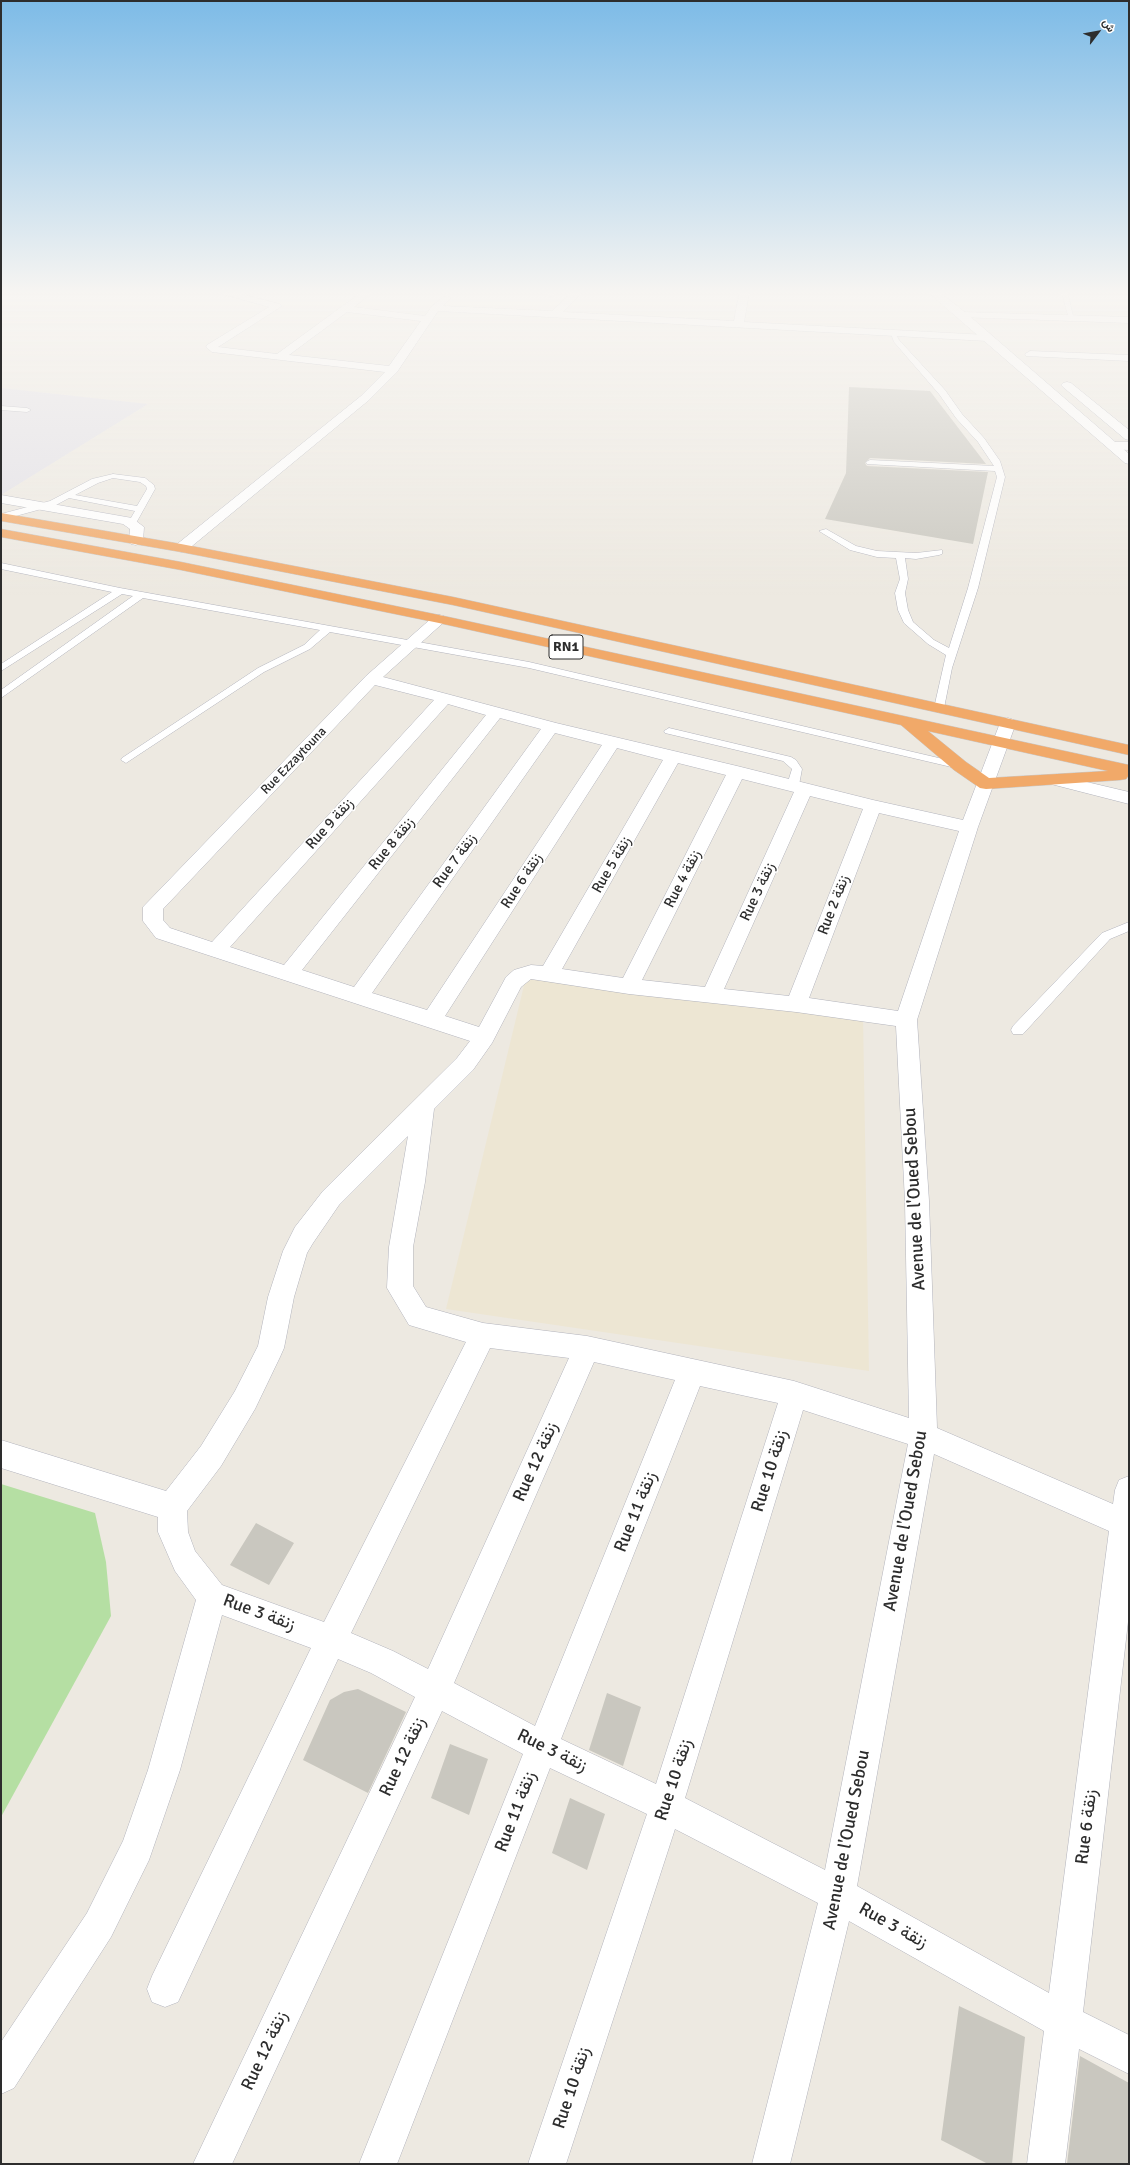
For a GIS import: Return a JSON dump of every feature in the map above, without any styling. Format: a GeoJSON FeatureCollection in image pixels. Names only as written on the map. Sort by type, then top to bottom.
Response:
{"type":"FeatureCollection","features":[{"type":"Feature","properties":{"kind":"highway","name":"RN1"},"geometry":{"type":"LineString","coordinates":[[1,517],[181,548],[453,601],[1129,750]]}},
{"type":"Feature","properties":{"kind":"highway","name":"RN1"},"geometry":{"type":"LineString","coordinates":[[1,533],[181,566],[439,620],[1129,770]]}},
{"type":"Feature","properties":{"kind":"highway"},"geometry":{"type":"LineString","coordinates":[[905,721],[960,766],[986,784],[1129,774]]}},
{"type":"Feature","properties":{"kind":"street"},"geometry":{"type":"LineString","coordinates":[[181,548],[367,395]]}},
{"type":"Feature","properties":{"kind":"street"},"geometry":{"type":"LineString","coordinates":[[1054,395],[1129,460]]}},
{"type":"Feature","properties":{"kind":"street"},"geometry":{"type":"LineString","coordinates":[[1079,395],[1129,436]]}},
{"type":"Feature","properties":{"kind":"street"},"geometry":{"type":"LineString","coordinates":[[1114,446],[1129,446]]}},
{"type":"Feature","properties":{"kind":"street"},"geometry":{"type":"LineString","coordinates":[[1,499],[132,523],[137,528],[136,541]]}},
{"type":"Feature","properties":{"kind":"street","name":"Rue Ezzaytouna"},"geometry":{"type":"LineString","coordinates":[[217,950],[163,932],[153,921],[153,907],[372,679],[439,620]]}},
{"type":"Feature","properties":{"kind":"street"},"geometry":{"type":"LineString","coordinates":[[372,679],[551,727],[737,771],[872,806],[969,826]]}},
{"type":"Feature","properties":{"kind":"street","name":"Rue 9 زنقة"},"geometry":{"type":"LineString","coordinates":[[217,950],[444,699]]}},
{"type":"Feature","properties":{"kind":"street","name":"Rue 8 زنقة"},"geometry":{"type":"LineString","coordinates":[[288,974],[496,713]]}},
{"type":"Feature","properties":{"kind":"street","name":"Avenue de l'Oued Sebou"},"geometry":{"type":"LineString","coordinates":[[771,2164],[838,1895],[923,1436],[917,1201],[906,1020],[969,826],[1008,723]]}},
{"type":"Feature","properties":{"kind":"street","name":"Rue 7 زنقة"},"geometry":{"type":"LineString","coordinates":[[359,995],[551,727]]}},
{"type":"Feature","properties":{"kind":"street","name":"Rue 6 زنقة"},"geometry":{"type":"LineString","coordinates":[[431,1021],[613,742]]}},
{"type":"Feature","properties":{"kind":"street","name":"Rue 5 زنقة"},"geometry":{"type":"LineString","coordinates":[[549,974],[674,756]]}},
{"type":"Feature","properties":{"kind":"street","name":"Rue 4 زنقة"},"geometry":{"type":"LineString","coordinates":[[629,986],[737,771]]}},
{"type":"Feature","properties":{"kind":"street"},"geometry":{"type":"LineString","coordinates":[[1057,780],[1129,798]]}},
{"type":"Feature","properties":{"kind":"street","name":"Rue 3 زنقة"},"geometry":{"type":"LineString","coordinates":[[711,995],[799,787]]}},
{"type":"Feature","properties":{"kind":"street","name":"Rue 2 زنقة"},"geometry":{"type":"LineString","coordinates":[[796,1004],[872,806]]}},
{"type":"Feature","properties":{"kind":"street"},"geometry":{"type":"LineString","coordinates":[[217,950],[288,974],[359,995],[484,1038]]}},
{"type":"Feature","properties":{"kind":"street"},"geometry":{"type":"LineString","coordinates":[[1,1454],[172,1507],[211,1456],[245,1400],[271,1348],[281,1297],[295,1251],[304,1235],[331,1198],[465,1064],[484,1038],[512,982],[521,975],[531,972],[549,974],[629,986],[796,1004],[906,1020]]}},
{"type":"Feature","properties":{"kind":"street"},"geometry":{"type":"LineString","coordinates":[[423,1106],[413,1182],[402,1247],[400,1288],[418,1317],[483,1335],[587,1348],[794,1394],[923,1436],[1126,1524]]}},
{"type":"Feature","properties":{"kind":"street"},"geometry":{"type":"LineString","coordinates":[[165,1989],[331,1640],[483,1335]]}},
{"type":"Feature","properties":{"kind":"street","name":"Rue 12 زنقة"},"geometry":{"type":"LineString","coordinates":[[212,2164],[435,1690],[587,1348]]}},
{"type":"Feature","properties":{"kind":"street","name":"Rue 11 زنقة"},"geometry":{"type":"LineString","coordinates":[[378,2164],[542,1747],[692,1372]]}},
{"type":"Feature","properties":{"kind":"street","name":"Rue 10 زنقة"},"geometry":{"type":"LineString","coordinates":[[547,2164],[666,1806],[794,1394]]}},
{"type":"Feature","properties":{"kind":"street","name":"Rue 6 زنقة"},"geometry":{"type":"LineString","coordinates":[[1046,2164],[1129,1490]]}},
{"type":"Feature","properties":{"kind":"street","name":"Rue 3 زنقة"},"geometry":{"type":"LineString","coordinates":[[172,1507],[174,1532],[185,1561],[212,1596],[331,1640],[382,1662],[542,1747],[666,1806],[838,1895],[1063,2022],[1129,2055]]}},
{"type":"Feature","properties":{"kind":"street"},"geometry":{"type":"LineString","coordinates":[[1,2075],[100,1925],[137,1848],[164,1770],[212,1596]]}},
{"type":"Feature","properties":{"kind":"lane"},"geometry":{"type":"LineString","coordinates":[[939,708],[952,654],[973,588],[1001,477],[996,461],[982,440],[959,416],[944,395]]}},
{"type":"Feature","properties":{"kind":"lane"},"geometry":{"type":"LineString","coordinates":[[1,408],[27,410]]}},
{"type":"Feature","properties":{"kind":"lane"},"geometry":{"type":"LineString","coordinates":[[870,462],[998,468]]}},
{"type":"Feature","properties":{"kind":"lane"},"geometry":{"type":"LineString","coordinates":[[1,517],[44,506],[70,496],[95,480],[107,477],[142,480],[148,483],[151,489],[132,523]]}},
{"type":"Feature","properties":{"kind":"lane"},"geometry":{"type":"LineString","coordinates":[[70,496],[140,508]]}},
{"type":"Feature","properties":{"kind":"lane"},"geometry":{"type":"LineString","coordinates":[[823,531],[853,548],[876,554],[900,557],[940,552]]}},
{"type":"Feature","properties":{"kind":"lane"},"geometry":{"type":"LineString","coordinates":[[900,557],[904,579],[900,593],[903,610],[909,622],[931,642],[952,654]]}},
{"type":"Feature","properties":{"kind":"lane"},"geometry":{"type":"LineString","coordinates":[[1,566],[141,595],[528,664],[960,766]]}},
{"type":"Feature","properties":{"kind":"lane"},"geometry":{"type":"LineString","coordinates":[[1,668],[120,591]]}},
{"type":"Feature","properties":{"kind":"lane"},"geometry":{"type":"LineString","coordinates":[[1,696],[141,595]]}},
{"type":"Feature","properties":{"kind":"lane"},"geometry":{"type":"LineString","coordinates":[[126,760],[260,670],[307,647],[327,629]]}},
{"type":"Feature","properties":{"kind":"lane"},"geometry":{"type":"LineString","coordinates":[[669,731],[787,758],[797,769],[799,787]]}},
{"type":"Feature","properties":{"kind":"lane"},"geometry":{"type":"LineString","coordinates":[[1018,1030],[1106,936],[1129,926]]}},
{"type":"Feature","properties":{"kind":"shaded area"},"geometry":{"type":"Polygon","coordinates":[[[1,395],[66,395],[148,404],[1,495],[1,395]]]}},
{"type":"Feature","properties":{"kind":"shaded area"},"geometry":{"type":"Polygon","coordinates":[[[526,977],[863,1016],[869,1371],[446,1309],[526,977]]]}},
{"type":"Feature","properties":{"kind":"green space"},"geometry":{"type":"Polygon","coordinates":[[[1,1484],[95,1513],[106,1562],[111,1616],[1,1817],[1,1484]]]}},
{"type":"Feature","properties":{"kind":"building"},"geometry":{"type":"Polygon","coordinates":[[[849,395],[933,395],[986,464],[870,458],[865,463],[867,466],[988,472],[973,544],[825,519],[846,473],[849,395]]]}},
{"type":"Feature","properties":{"kind":"building"},"geometry":{"type":"Polygon","coordinates":[[[256,1523],[294,1543],[269,1585],[230,1565],[256,1523]]]}},
{"type":"Feature","properties":{"kind":"building"},"geometry":{"type":"Polygon","coordinates":[[[358,1689],[406,1712],[368,1793],[303,1760],[330,1700],[344,1692],[358,1689]]]}},
{"type":"Feature","properties":{"kind":"building"},"geometry":{"type":"Polygon","coordinates":[[[607,1693],[641,1707],[623,1766],[589,1750],[607,1693]]]}},
{"type":"Feature","properties":{"kind":"building"},"geometry":{"type":"Polygon","coordinates":[[[450,1744],[488,1759],[469,1815],[431,1798],[450,1744]]]}},
{"type":"Feature","properties":{"kind":"building"},"geometry":{"type":"Polygon","coordinates":[[[570,1798],[605,1814],[587,1870],[552,1853],[570,1798]]]}},
{"type":"Feature","properties":{"kind":"building"},"geometry":{"type":"Polygon","coordinates":[[[959,2006],[1025,2037],[1012,2164],[988,2164],[941,2140],[959,2006]]]}},
{"type":"Feature","properties":{"kind":"building"},"geometry":{"type":"Polygon","coordinates":[[[1080,2056],[1129,2083],[1129,2164],[1067,2164],[1080,2056]]]}}]}
